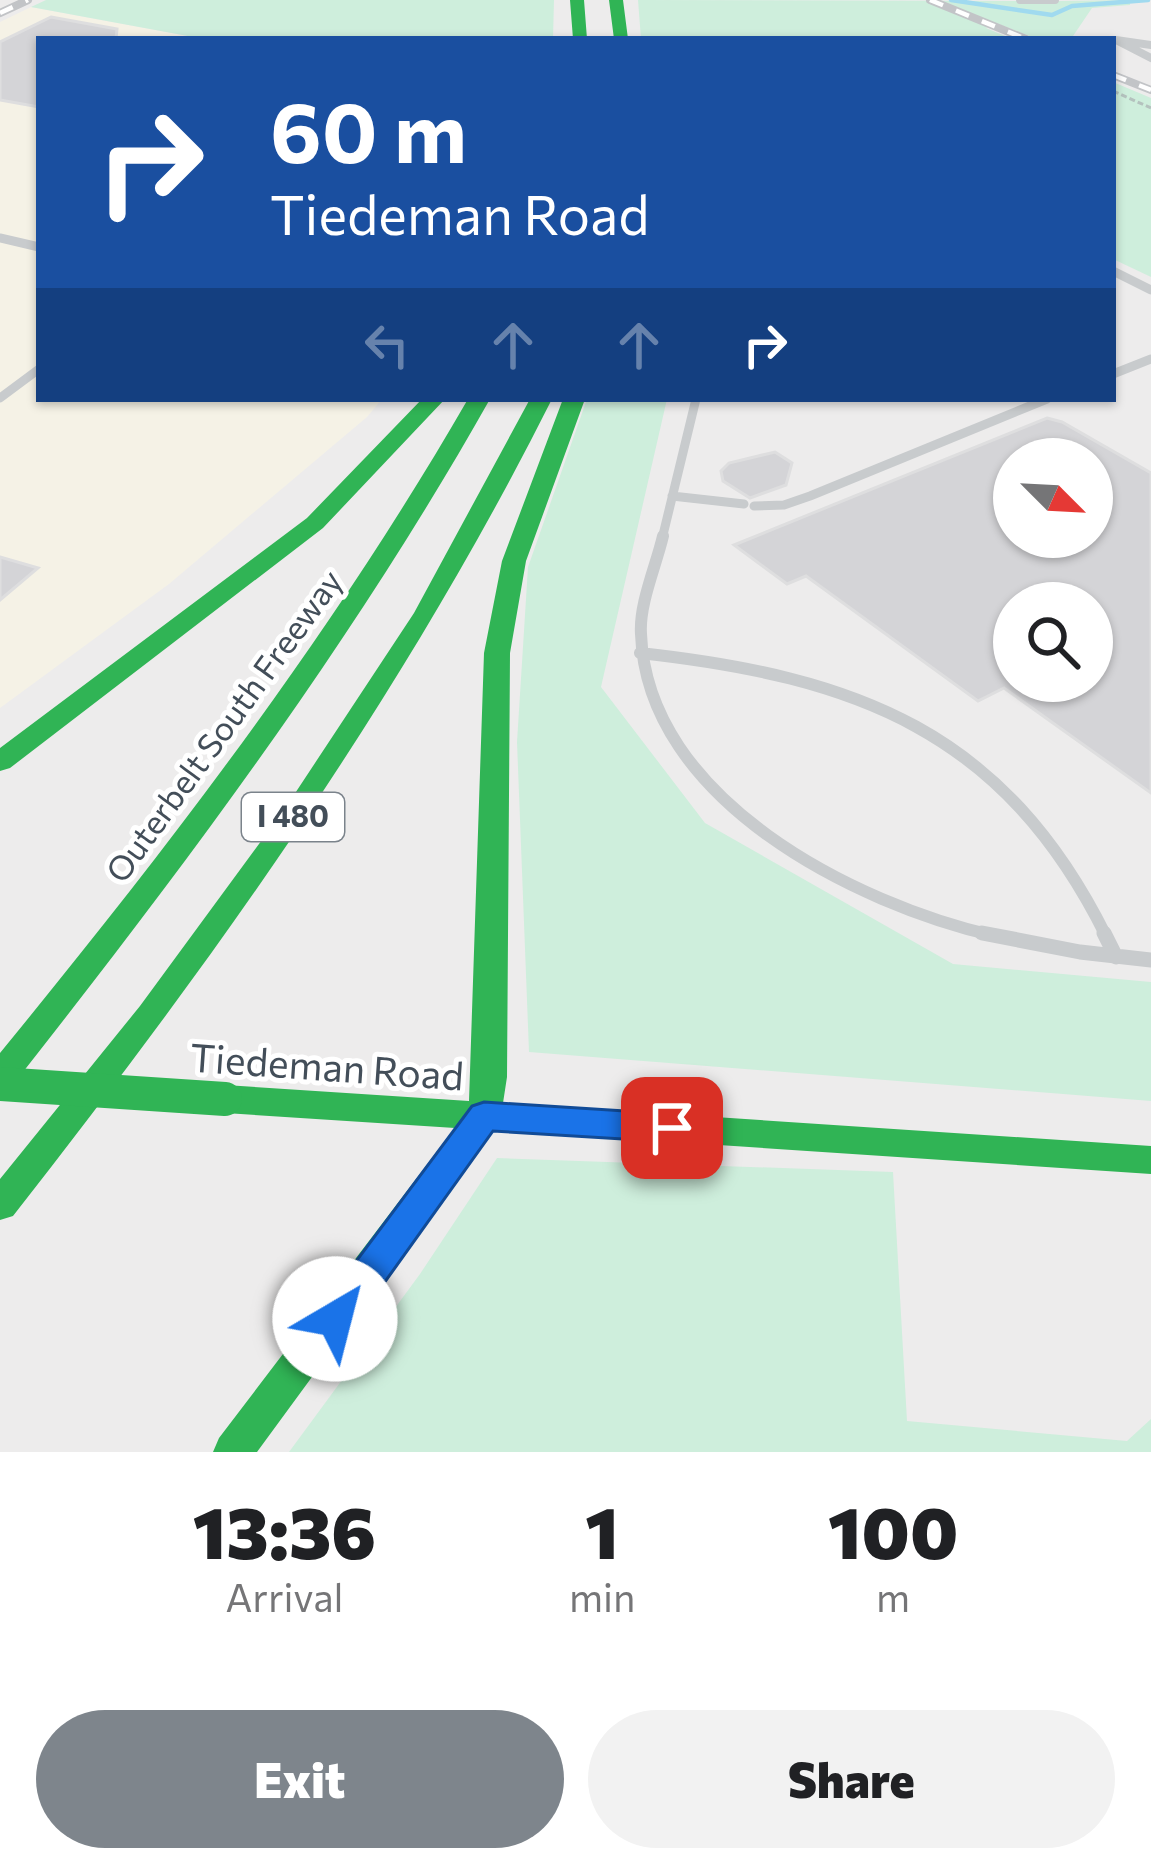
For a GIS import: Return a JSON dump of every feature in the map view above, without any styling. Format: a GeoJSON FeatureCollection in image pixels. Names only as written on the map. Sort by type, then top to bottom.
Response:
{"type":"FeatureCollection","features":[{"type":"Feature","properties":{"kind":"main road"},"geometry":{"type":"LineString","coordinates":[[577,0],[580,36]]}},
{"type":"Feature","properties":{"kind":"main road"},"geometry":{"type":"LineString","coordinates":[[616,0],[622,36]]}},
{"type":"Feature","properties":{"kind":"main road"},"geometry":{"type":"LineString","coordinates":[[0,762],[280,553],[431,402]]}},
{"type":"Feature","properties":{"kind":"main road","name":"Outerbelt South Freeway"},"geometry":{"type":"LineString","coordinates":[[0,1081],[203,822],[315,668],[386,562],[477,402]]}},
{"type":"Feature","properties":{"kind":"main road","name":"I 480"},"geometry":{"type":"LineString","coordinates":[[0,1205],[127,1046],[348,738],[452,571],[539,402]]}},
{"type":"Feature","properties":{"kind":"main road"},"geometry":{"type":"LineString","coordinates":[[232,1452],[270,1408],[484,1116],[490,1077],[497,653],[514,561],[573,402]]}},
{"type":"Feature","properties":{"kind":"main road","name":"Tiedeman Road"},"geometry":{"type":"LineString","coordinates":[[0,1081],[1151,1160]]}},
{"type":"Feature","properties":{"kind":"lane"},"geometry":{"type":"LineString","coordinates":[[1020,0],[1055,0]]}},
{"type":"Feature","properties":{"kind":"lane"},"geometry":{"type":"LineString","coordinates":[[1151,45],[1116,40],[1151,58]]}},
{"type":"Feature","properties":{"kind":"lane"},"geometry":{"type":"LineString","coordinates":[[0,238],[36,246]]}},
{"type":"Feature","properties":{"kind":"lane"},"geometry":{"type":"LineString","coordinates":[[1116,272],[1151,290]]}},
{"type":"Feature","properties":{"kind":"lane"},"geometry":{"type":"LineString","coordinates":[[1116,373],[1151,359]]}},
{"type":"Feature","properties":{"kind":"lane"},"geometry":{"type":"LineString","coordinates":[[0,398],[36,371]]}},
{"type":"Feature","properties":{"kind":"lane"},"geometry":{"type":"LineString","coordinates":[[695,402],[640,631],[640,653],[654,710],[692,765],[737,811],[792,853],[874,896],[959,928],[1151,960]]}},
{"type":"Feature","properties":{"kind":"lane"},"geometry":{"type":"LineString","coordinates":[[672,496],[784,505],[1040,402]]}},
{"type":"Feature","properties":{"kind":"lane"},"geometry":{"type":"LineString","coordinates":[[640,653],[769,669],[836,690],[916,724],[984,767],[1048,834],[1092,898],[1116,957]]}},
{"type":"Feature","properties":{"kind":"path"},"geometry":{"type":"LineString","coordinates":[[1116,93],[1151,108]]}},
{"type":"Feature","properties":{"kind":"shaded area"},"geometry":{"type":"Polygon","coordinates":[[[31,7],[188,36],[36,36],[36,402],[380,402],[169,584],[0,708],[0,22],[31,7]]]}},
{"type":"Feature","properties":{"kind":"green space"},"geometry":{"type":"Polygon","coordinates":[[[46,0],[554,0],[553,36],[188,36],[31,7],[46,0]]]}},
{"type":"Feature","properties":{"kind":"green space"},"geometry":{"type":"Polygon","coordinates":[[[638,0],[1130,0],[1130,5],[1092,8],[1073,36],[1029,36],[996,23],[986,28],[1005,36],[641,36],[638,0]]]}},
{"type":"Feature","properties":{"kind":"green space"},"geometry":{"type":"Polygon","coordinates":[[[1116,83],[1151,98],[1151,277],[1116,260],[1116,83]]]}},
{"type":"Feature","properties":{"kind":"green space"},"geometry":{"type":"Polygon","coordinates":[[[586,402],[666,402],[601,687],[705,823],[953,964],[1151,982],[1151,1101],[529,1052],[517,742],[528,567],[586,402]]]}},
{"type":"Feature","properties":{"kind":"green space"},"geometry":{"type":"Polygon","coordinates":[[[497,1158],[893,1172],[907,1421],[1127,1441],[1151,1419],[1151,1452],[289,1452],[420,1274],[497,1158]]]}},
{"type":"Feature","properties":{"kind":"building"},"geometry":{"type":"Polygon","coordinates":[[[51,17],[117,29],[116,36],[36,36],[36,106],[0,100],[0,42],[51,17]]]}},
{"type":"Feature","properties":{"kind":"building"},"geometry":{"type":"Polygon","coordinates":[[[1047,418],[1090,438],[998,438],[1047,418]]]}},
{"type":"Feature","properties":{"kind":"building"},"geometry":{"type":"Polygon","coordinates":[[[993,440],[993,558],[1113,558],[1113,451],[1151,473],[1151,793],[1024,702],[1113,702],[1113,582],[993,582],[993,694],[978,701],[806,576],[787,584],[734,545],[993,440]]]}},
{"type":"Feature","properties":{"kind":"building"},"geometry":{"type":"Polygon","coordinates":[[[775,452],[792,463],[786,485],[750,498],[723,481],[721,471],[729,463],[775,452]]]}},
{"type":"Feature","properties":{"kind":"building"},"geometry":{"type":"Polygon","coordinates":[[[0,557],[38,568],[0,600],[0,557]]]}},
{"type":"Feature","properties":{"kind":"waterway"},"geometry":{"type":"LineString","coordinates":[[951,0],[1052,15],[1072,6],[1148,0]]}},
{"type":"Feature","properties":{"kind":"railway"},"geometry":{"type":"LineString","coordinates":[[0,13],[28,0]]}},
{"type":"Feature","properties":{"kind":"railway"},"geometry":{"type":"LineString","coordinates":[[930,0],[1019,36]]}},
{"type":"Feature","properties":{"kind":"railway"},"geometry":{"type":"LineString","coordinates":[[1116,76],[1151,90]]}},
{"type":"Feature","properties":{"kind":"traffic: fast"},"geometry":{"type":"LineString","coordinates":[[577,0],[580,36]]}},
{"type":"Feature","properties":{"kind":"traffic: fast"},"geometry":{"type":"LineString","coordinates":[[616,0],[621,36]]}},
{"type":"Feature","properties":{"kind":"traffic: fast"},"geometry":{"type":"LineString","coordinates":[[0,762],[315,523],[431,402]]}},
{"type":"Feature","properties":{"kind":"traffic: fast"},"geometry":{"type":"LineString","coordinates":[[0,1077],[193,832],[315,664],[477,402]]}},
{"type":"Feature","properties":{"kind":"traffic: fast"},"geometry":{"type":"LineString","coordinates":[[0,1205],[224,917],[362,716],[486,507],[539,402]]}},
{"type":"Feature","properties":{"kind":"traffic: fast"},"geometry":{"type":"LineString","coordinates":[[233,1452],[484,1116],[490,1077],[497,653],[514,561],[573,402]]}},
{"type":"Feature","properties":{"kind":"traffic: fast"},"geometry":{"type":"LineString","coordinates":[[0,1084],[225,1099]]}},
{"type":"Feature","properties":{"kind":"traffic: fast"},"geometry":{"type":"LineString","coordinates":[[225,1099],[1151,1160]]}},
{"type":"Feature","properties":{"kind":"route"},"geometry":{"type":"LineString","coordinates":[[335,1319],[484,1116],[672,1128]]}}]}
